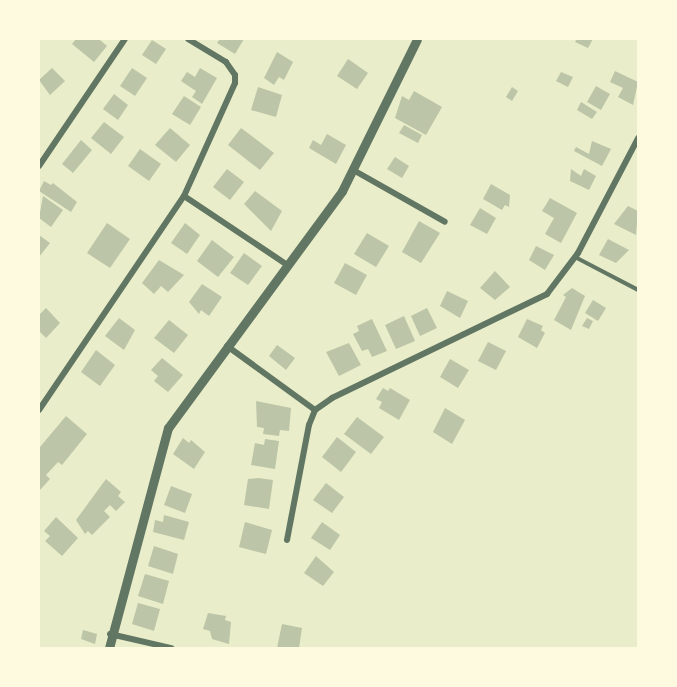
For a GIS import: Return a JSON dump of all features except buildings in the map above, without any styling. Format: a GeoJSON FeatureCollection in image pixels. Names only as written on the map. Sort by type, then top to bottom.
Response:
{"type":"FeatureCollection","features":[{"type":"Feature","properties":{"kind":"street"},"geometry":{"type":"LineString","coordinates":[[39,166],[125,39]]}},
{"type":"Feature","properties":{"kind":"street"},"geometry":{"type":"LineString","coordinates":[[39,410],[184,196],[236,79],[226,62],[188,39]]}},
{"type":"Feature","properties":{"kind":"street"},"geometry":{"type":"LineString","coordinates":[[109,648],[110,634],[168,428],[227,346],[289,266],[355,171],[417,39]]}},
{"type":"Feature","properties":{"kind":"street"},"geometry":{"type":"LineString","coordinates":[[286,540],[309,425],[315,410],[332,398],[547,294],[575,257],[638,138]]}},
{"type":"Feature","properties":{"kind":"street"},"geometry":{"type":"LineString","coordinates":[[355,171],[445,222]]}},
{"type":"Feature","properties":{"kind":"street"},"geometry":{"type":"LineString","coordinates":[[184,196],[289,266]]}},
{"type":"Feature","properties":{"kind":"street"},"geometry":{"type":"LineString","coordinates":[[227,346],[315,410]]}},
{"type":"Feature","properties":{"kind":"street"},"geometry":{"type":"LineString","coordinates":[[110,634],[171,648]]}},
{"type":"Feature","properties":{"kind":"lane"},"geometry":{"type":"LineString","coordinates":[[575,257],[638,290]]}}]}
